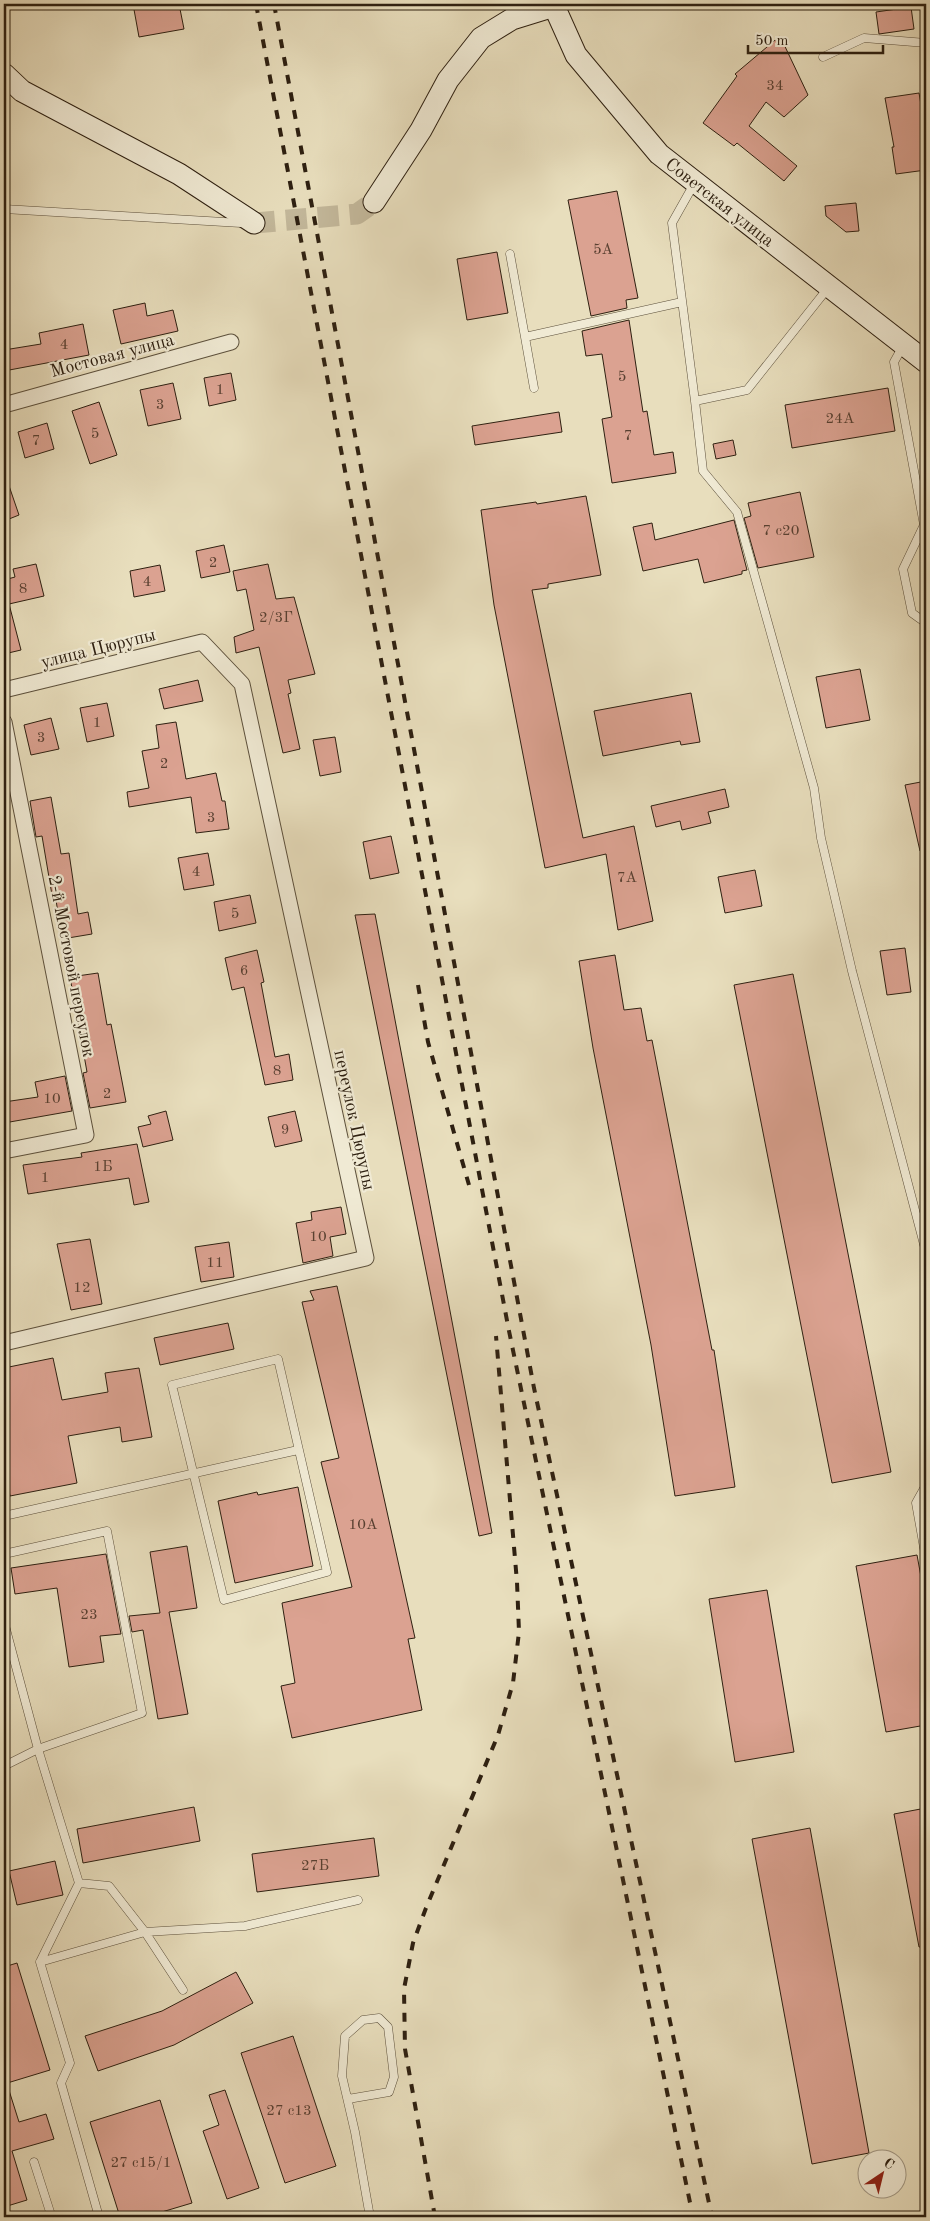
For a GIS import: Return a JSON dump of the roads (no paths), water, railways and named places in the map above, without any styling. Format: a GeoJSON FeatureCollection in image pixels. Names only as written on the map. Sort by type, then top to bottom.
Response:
{"type":"FeatureCollection","features":[{"type":"Feature","properties":{"kind":"main road","name":"Советская улица"},"geometry":{"type":"LineString","coordinates":[[557,5],[576,55],[659,154],[926,362]]}},
{"type":"Feature","properties":{"kind":"main road"},"geometry":{"type":"LineString","coordinates":[[374,202],[421,130],[448,80],[481,38],[512,19],[557,5]]}},
{"type":"Feature","properties":{"kind":"main road"},"geometry":{"type":"LineString","coordinates":[[4,74],[22,91],[179,174],[254,223]]}},
{"type":"Feature","properties":{"kind":"street","name":"Мостовая улица"},"geometry":{"type":"LineString","coordinates":[[4,405],[231,342]]}},
{"type":"Feature","properties":{"kind":"street","name":"улица Цюрупы"},"geometry":{"type":"LineString","coordinates":[[4,690],[202,642]]}},
{"type":"Feature","properties":{"kind":"street","name":"переулок Цюрупы"},"geometry":{"type":"LineString","coordinates":[[4,1343],[366,1258],[242,684],[202,642]]}},
{"type":"Feature","properties":{"kind":"street","name":"2-й Мостовой переулок"},"geometry":{"type":"LineString","coordinates":[[4,722],[86,1135],[4,1151]]}},
{"type":"Feature","properties":{"kind":"lane"},"geometry":{"type":"LineString","coordinates":[[822,57],[864,38],[926,43]]}},
{"type":"Feature","properties":{"kind":"lane"},"geometry":{"type":"LineString","coordinates":[[695,182],[672,223],[703,471],[737,512],[814,788],[821,838],[852,971],[926,1252]]}},
{"type":"Feature","properties":{"kind":"lane"},"geometry":{"type":"LineString","coordinates":[[4,209],[254,223]]}},
{"type":"Feature","properties":{"kind":"lane"},"geometry":{"type":"LineString","coordinates":[[510,254],[534,388]]}},
{"type":"Feature","properties":{"kind":"lane"},"geometry":{"type":"LineString","coordinates":[[695,402],[747,390],[829,286]]}},
{"type":"Feature","properties":{"kind":"lane"},"geometry":{"type":"LineString","coordinates":[[525,337],[682,302]]}},
{"type":"Feature","properties":{"kind":"lane"},"geometry":{"type":"LineString","coordinates":[[904,345],[894,362],[925,526],[903,569],[912,613],[926,623]]}},
{"type":"Feature","properties":{"kind":"lane"},"geometry":{"type":"LineString","coordinates":[[278,1360],[327,1572],[224,1600],[193,1472],[172,1385],[278,1360]]}},
{"type":"Feature","properties":{"kind":"lane"},"geometry":{"type":"LineString","coordinates":[[4,1516],[193,1472],[298,1450]]}},
{"type":"Feature","properties":{"kind":"lane"},"geometry":{"type":"LineString","coordinates":[[926,1485],[916,1503],[926,1560]]}},
{"type":"Feature","properties":{"kind":"lane"},"geometry":{"type":"LineString","coordinates":[[4,1554],[107,1531],[142,1713],[38,1749],[4,1766]]}},
{"type":"Feature","properties":{"kind":"lane"},"geometry":{"type":"LineString","coordinates":[[4,1622],[38,1749],[79,1883],[40,1962],[70,2063],[61,2083],[99,2217]]}},
{"type":"Feature","properties":{"kind":"lane"},"geometry":{"type":"LineString","coordinates":[[79,1883],[109,1886],[144,1932],[183,1990]]}},
{"type":"Feature","properties":{"kind":"lane"},"geometry":{"type":"LineString","coordinates":[[40,1962],[144,1932],[244,1926],[358,1900]]}},
{"type":"Feature","properties":{"kind":"lane"},"geometry":{"type":"LineString","coordinates":[[348,2099],[389,2092],[394,2077],[388,2027],[379,2018],[363,2020],[345,2036],[342,2076],[370,2217]]}},
{"type":"Feature","properties":{"kind":"lane"},"geometry":{"type":"LineString","coordinates":[[34,2162],[51,2215],[42,2217]]}},
{"type":"Feature","properties":{"kind":"tunnel"},"geometry":{"type":"LineString","coordinates":[[254,223],[357,214],[374,202]]}},
{"type":"Feature","properties":{"kind":"railway"},"geometry":{"type":"LineString","coordinates":[[256,4],[509,1331],[693,2217]]}},
{"type":"Feature","properties":{"kind":"railway"},"geometry":{"type":"LineString","coordinates":[[274,4],[534,1388],[712,2217]]}},
{"type":"Feature","properties":{"kind":"railway"},"geometry":{"type":"LineString","coordinates":[[418,985],[428,1042],[469,1185]]}},
{"type":"Feature","properties":{"kind":"railway"},"geometry":{"type":"LineString","coordinates":[[435,2217],[405,2049],[404,1989],[413,1943],[498,1735],[513,1683],[519,1632],[517,1582],[496,1336]]}}]}
